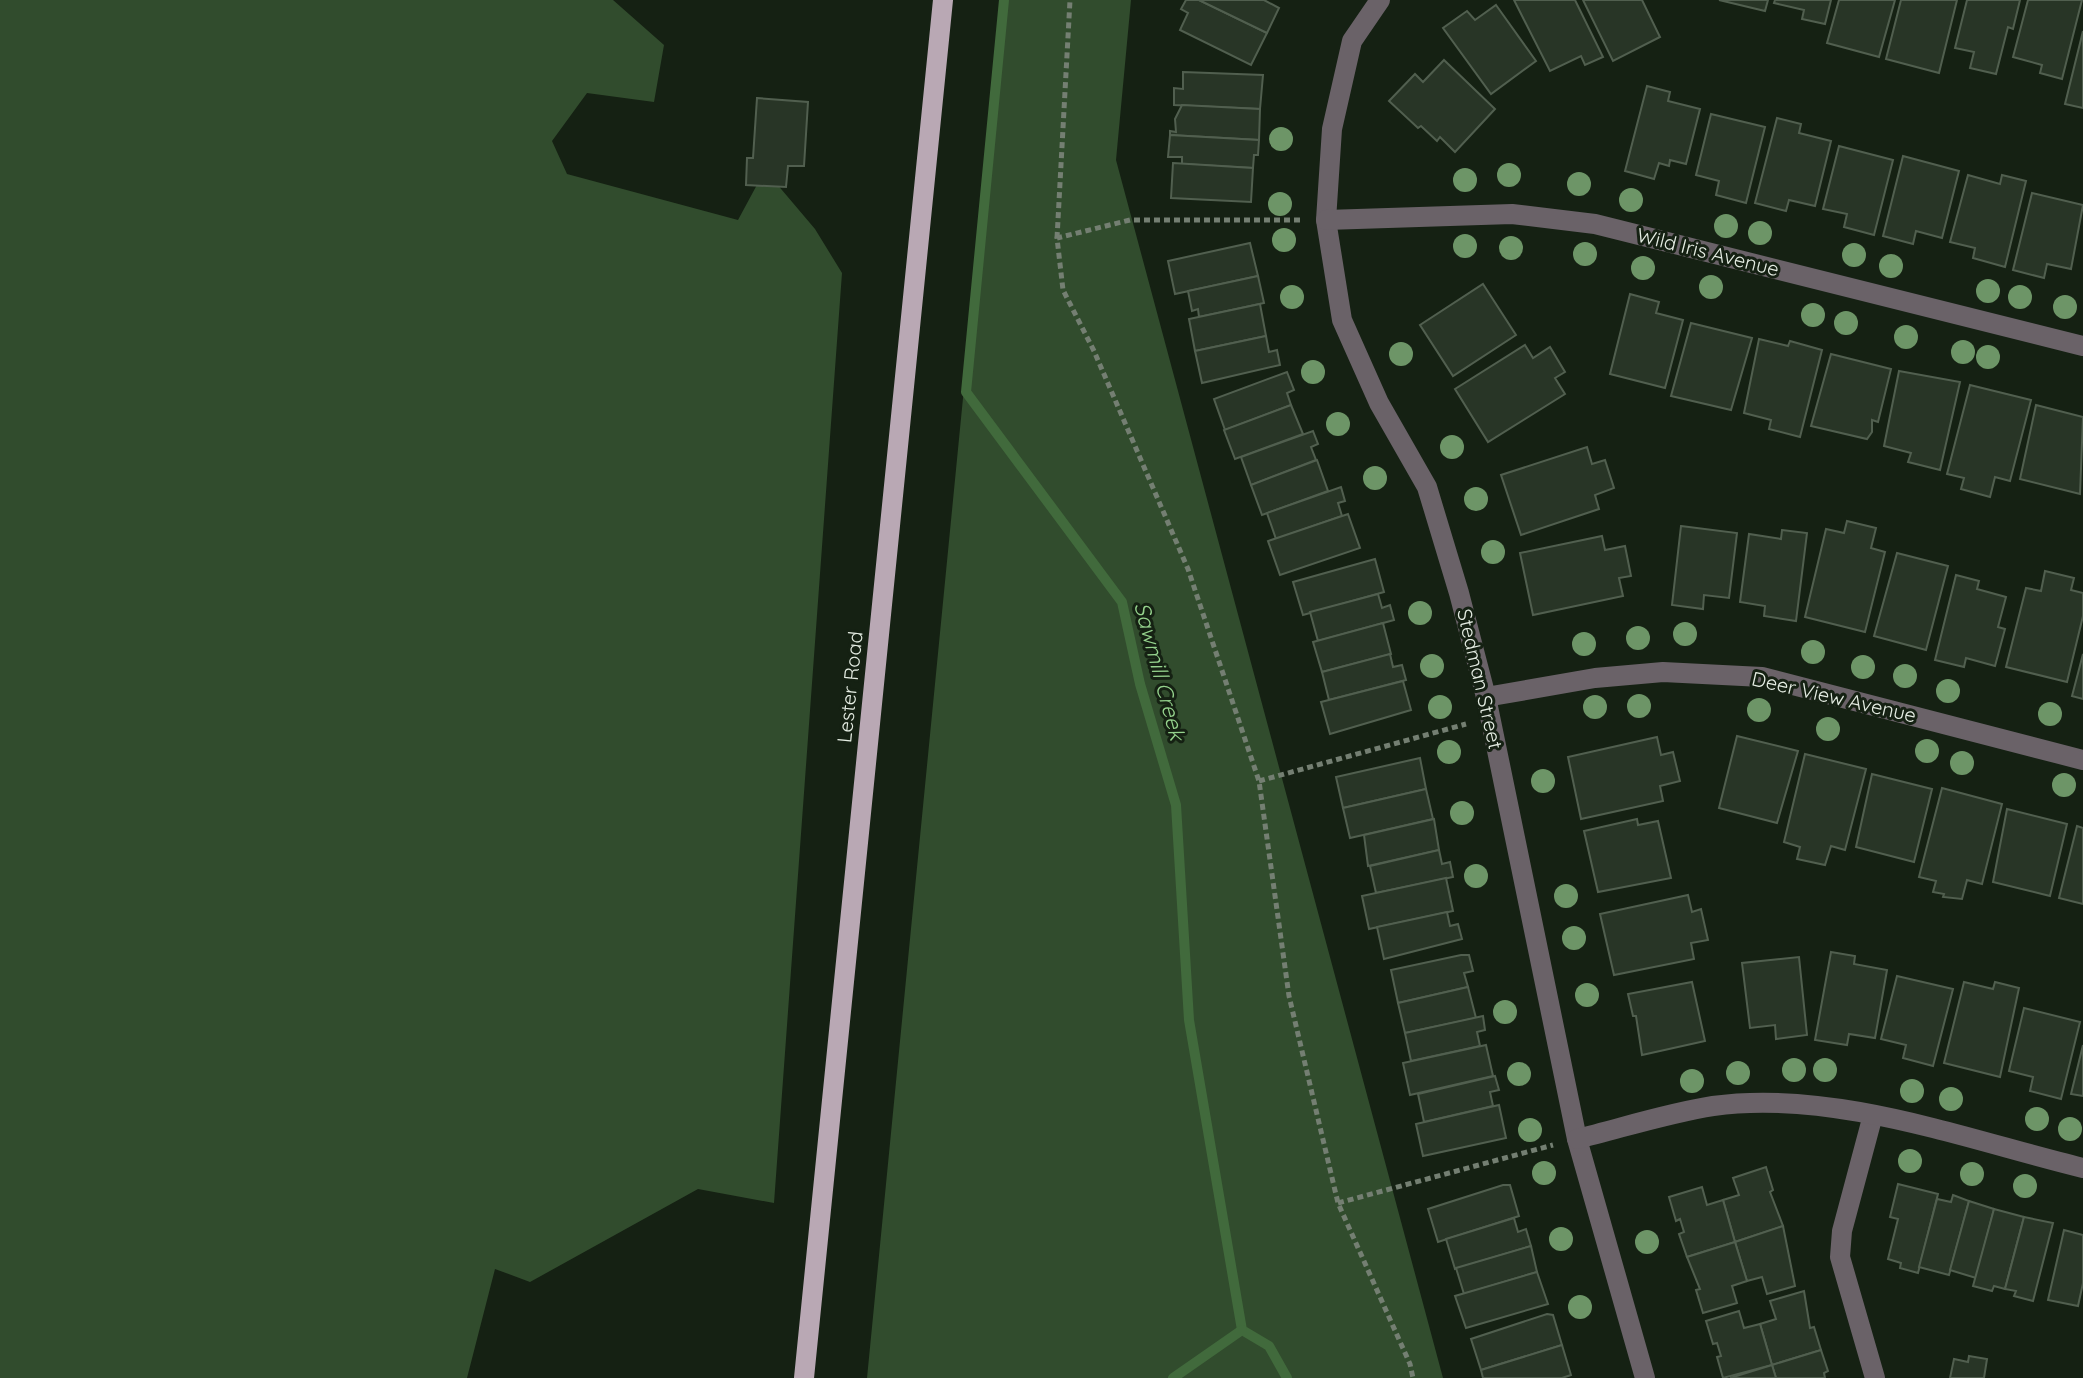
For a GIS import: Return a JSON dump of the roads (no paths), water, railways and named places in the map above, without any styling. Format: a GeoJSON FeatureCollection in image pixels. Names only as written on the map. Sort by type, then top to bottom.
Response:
{"type":"FeatureCollection","features":[{"type":"Feature","properties":{"kind":"main road","name":"Lester Road"},"geometry":{"type":"LineString","coordinates":[[804,1378],[943,0]]}},
{"type":"Feature","properties":{"kind":"street","name":"Stedman Street"},"geometry":{"type":"LineString","coordinates":[[1380,0],[1352,41],[1332,129],[1326,220],[1342,320],[1379,403],[1427,487],[1488,707],[1577,1139],[1645,1378]]}},
{"type":"Feature","properties":{"kind":"street","name":"Wild Iris Avenue"},"geometry":{"type":"LineString","coordinates":[[1326,220],[1512,214],[1595,224],[2083,346]]}},
{"type":"Feature","properties":{"kind":"street","name":"Deer View Avenue"},"geometry":{"type":"LineString","coordinates":[[1488,707],[1595,678],[1663,672],[1762,677],[2083,760]]}},
{"type":"Feature","properties":{"kind":"street"},"geometry":{"type":"LineString","coordinates":[[1577,1139],[1714,1106],[1778,1104],[1873,1115],[2083,1168]]}},
{"type":"Feature","properties":{"kind":"street"},"geometry":{"type":"LineString","coordinates":[[1873,1115],[1842,1231],[1840,1257],[1875,1378]]}},
{"type":"Feature","properties":{"kind":"waterway","name":"Sawmill Creek"},"geometry":{"type":"LineString","coordinates":[[1004,0],[966,392],[1122,602],[1140,684],[1176,805],[1189,1020],[1242,1330],[1269,1346],[1287,1378]]}},
{"type":"Feature","properties":{"kind":"waterway"},"geometry":{"type":"LineString","coordinates":[[1173,1378],[1242,1330]]}}]}
